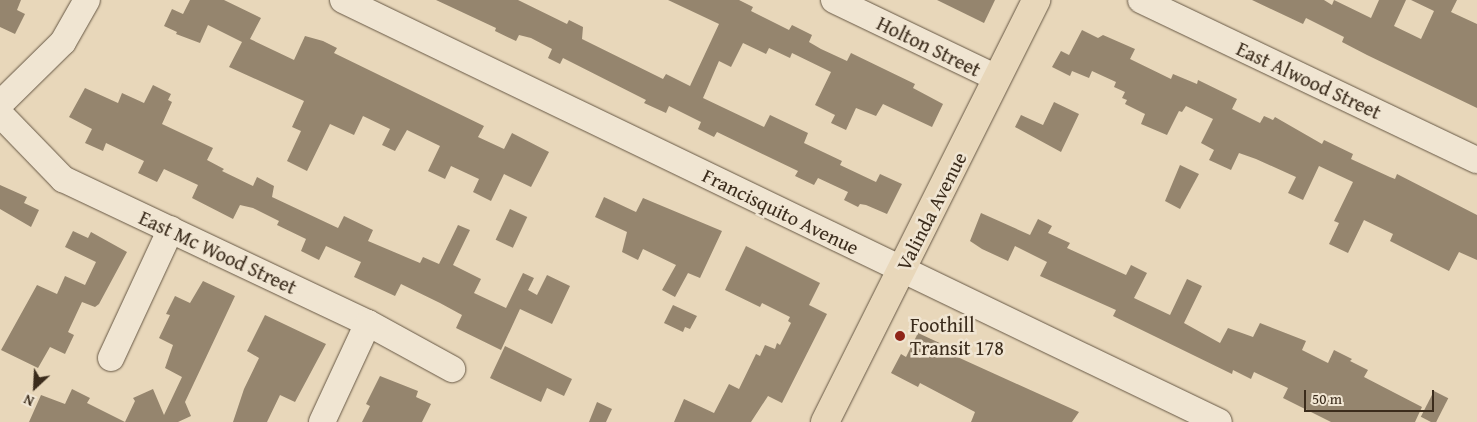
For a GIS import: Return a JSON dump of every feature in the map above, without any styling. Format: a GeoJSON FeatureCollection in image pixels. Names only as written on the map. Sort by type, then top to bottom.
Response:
{"type":"FeatureCollection","features":[{"type":"Feature","properties":{"kind":"main road","name":"Valinda Avenue"},"geometry":{"type":"LineString","coordinates":[[825,422],[1036,0]]}},
{"type":"Feature","properties":{"kind":"street"},"geometry":{"type":"LineString","coordinates":[[0,104],[63,42],[87,0]]}},
{"type":"Feature","properties":{"kind":"street","name":"Francisquito Avenue"},"geometry":{"type":"LineString","coordinates":[[344,0],[1219,422]]}},
{"type":"Feature","properties":{"kind":"street","name":"Holton Street"},"geometry":{"type":"LineString","coordinates":[[834,0],[997,78]]}},
{"type":"Feature","properties":{"kind":"street","name":"East Alwood Street"},"geometry":{"type":"LineString","coordinates":[[1141,0],[1477,160]]}},
{"type":"Feature","properties":{"kind":"street","name":"East Mc Wood Street"},"geometry":{"type":"LineString","coordinates":[[0,114],[63,179],[368,323],[452,369]]}},
{"type":"Feature","properties":{"kind":"street"},"geometry":{"type":"LineString","coordinates":[[111,358],[171,229]]}},
{"type":"Feature","properties":{"kind":"street"},"geometry":{"type":"LineString","coordinates":[[322,422],[368,323]]}},
{"type":"Feature","properties":{"kind":"building"},"geometry":{"type":"Polygon","coordinates":[[[0,0],[21,0],[17,10],[25,14],[15,34],[0,27],[0,0]]]}},
{"type":"Feature","properties":{"kind":"building"},"geometry":{"type":"Polygon","coordinates":[[[190,0],[224,0],[261,18],[250,39],[294,60],[305,36],[323,41],[337,48],[334,53],[484,126],[478,137],[504,149],[512,133],[549,152],[531,187],[504,174],[491,201],[473,192],[479,179],[451,166],[445,179],[428,171],[440,146],[407,130],[395,151],[382,145],[390,129],[363,116],[354,135],[330,124],[307,171],[287,161],[301,131],[292,127],[304,101],[229,67],[242,42],[208,25],[200,43],[176,34],[177,32],[164,26],[172,9],[183,14],[190,0]]]}},
{"type":"Feature","properties":{"kind":"building"},"geometry":{"type":"Polygon","coordinates":[[[436,0],[518,0],[567,24],[569,20],[583,27],[582,39],[663,79],[666,74],[690,86],[719,24],[668,0],[739,0],[753,7],[751,11],[789,30],[792,25],[812,35],[809,42],[821,49],[847,61],[851,53],[915,84],[913,88],[943,104],[932,127],[883,104],[876,116],[856,108],[846,130],[831,123],[835,115],[815,105],[831,72],[792,53],[790,58],[769,48],[766,54],[743,43],[731,67],[719,61],[703,98],[764,127],[770,115],[808,133],[804,143],[842,161],[840,165],[876,182],[880,174],[902,184],[887,214],[866,205],[860,204],[858,207],[844,200],[848,192],[818,178],[814,185],[795,176],[798,171],[717,132],[714,137],[698,129],[701,122],[669,106],[666,113],[644,103],[646,100],[563,58],[560,64],[548,58],[552,49],[531,38],[519,35],[516,41],[495,31],[496,28],[436,0]]]}},
{"type":"Feature","properties":{"kind":"building"},"geometry":{"type":"Polygon","coordinates":[[[937,0],[995,0],[984,23],[937,0]]]}},
{"type":"Feature","properties":{"kind":"building"},"geometry":{"type":"Polygon","coordinates":[[[1252,0],[1324,0],[1332,5],[1334,0],[1371,18],[1379,0],[1406,0],[1394,26],[1421,39],[1434,11],[1411,0],[1457,0],[1451,12],[1477,24],[1477,108],[1342,42],[1344,37],[1306,18],[1303,24],[1252,0]]]}},
{"type":"Feature","properties":{"kind":"building"},"geometry":{"type":"Polygon","coordinates":[[[1082,30],[1098,38],[1103,35],[1135,49],[1130,59],[1171,79],[1173,74],[1197,84],[1198,80],[1237,99],[1232,109],[1260,123],[1264,116],[1273,120],[1275,117],[1322,144],[1324,140],[1353,154],[1351,159],[1395,179],[1397,174],[1477,215],[1477,260],[1459,252],[1449,271],[1390,241],[1393,234],[1364,220],[1348,253],[1329,244],[1339,223],[1334,221],[1353,182],[1319,166],[1303,200],[1288,193],[1296,177],[1256,159],[1239,153],[1231,170],[1209,160],[1214,150],[1201,143],[1213,119],[1186,106],[1182,112],[1179,111],[1167,135],[1141,124],[1145,114],[1125,104],[1127,100],[1122,98],[1125,92],[1114,87],[1116,82],[1092,71],[1089,78],[1072,71],[1070,76],[1052,67],[1061,51],[1069,55],[1082,30]]]}},
{"type":"Feature","properties":{"kind":"building"},"geometry":{"type":"Polygon","coordinates":[[[153,85],[171,94],[168,100],[172,102],[162,124],[213,148],[207,160],[224,169],[222,171],[253,186],[257,177],[274,186],[272,197],[338,228],[344,216],[373,230],[368,241],[420,263],[423,257],[439,264],[458,225],[470,230],[453,265],[481,279],[474,293],[506,308],[523,273],[534,278],[528,290],[537,295],[547,275],[570,286],[552,324],[520,309],[501,350],[456,328],[462,315],[440,303],[401,284],[395,296],[354,277],[361,262],[326,246],[319,260],[301,251],[306,239],[277,225],[279,221],[253,208],[240,205],[233,219],[192,198],[198,185],[164,169],[157,182],[138,173],[144,161],[106,143],[103,151],[85,143],[92,129],[69,117],[85,88],[118,103],[122,93],[144,103],[153,85]]]}},
{"type":"Feature","properties":{"kind":"building"},"geometry":{"type":"Polygon","coordinates":[[[1054,102],[1079,114],[1061,152],[1015,127],[1021,115],[1043,125],[1054,102]]]}},
{"type":"Feature","properties":{"kind":"building"},"geometry":{"type":"Polygon","coordinates":[[[1180,165],[1199,174],[1180,209],[1165,201],[1180,165]]]}},
{"type":"Feature","properties":{"kind":"building"},"geometry":{"type":"Polygon","coordinates":[[[0,185],[27,197],[24,203],[39,210],[31,227],[0,209],[0,185]]]}},
{"type":"Feature","properties":{"kind":"building"},"geometry":{"type":"Polygon","coordinates":[[[604,197],[636,212],[643,198],[722,231],[700,278],[688,273],[675,297],[662,290],[676,265],[643,249],[638,260],[622,252],[627,232],[595,217],[604,197]]]}},
{"type":"Feature","properties":{"kind":"building"},"geometry":{"type":"Polygon","coordinates":[[[510,209],[527,217],[513,248],[496,240],[510,209]]]}},
{"type":"Feature","properties":{"kind":"building"},"geometry":{"type":"Polygon","coordinates":[[[981,213],[1030,235],[1038,219],[1052,226],[1048,233],[1070,243],[1067,248],[1126,275],[1131,265],[1147,273],[1134,298],[1170,315],[1187,279],[1202,286],[1184,323],[1220,343],[1228,328],[1253,337],[1260,323],[1306,341],[1302,350],[1328,363],[1334,350],[1352,359],[1350,361],[1368,370],[1364,377],[1422,407],[1415,422],[1331,422],[1283,398],[1288,388],[1254,372],[1251,379],[1233,370],[1232,374],[1113,316],[1116,310],[1040,276],[1047,262],[1015,246],[1008,261],[982,249],[970,241],[981,213]]]}},
{"type":"Feature","properties":{"kind":"building"},"geometry":{"type":"Polygon","coordinates":[[[73,231],[88,238],[91,232],[127,252],[99,304],[95,307],[82,302],[68,332],[74,335],[65,354],[50,347],[38,368],[1,350],[37,285],[57,294],[65,276],[85,285],[96,262],[65,247],[73,231]]]}},
{"type":"Feature","properties":{"kind":"building"},"geometry":{"type":"Polygon","coordinates":[[[746,246],[820,283],[809,305],[827,314],[782,403],[768,396],[751,422],[674,422],[684,399],[714,413],[729,384],[739,389],[756,354],[760,356],[765,345],[775,349],[777,343],[780,345],[791,323],[788,321],[790,317],[762,303],[760,307],[725,290],[746,246]]]}},
{"type":"Feature","properties":{"kind":"building"},"geometry":{"type":"Polygon","coordinates":[[[203,281],[235,296],[185,402],[191,416],[178,422],[125,422],[135,401],[133,398],[153,389],[164,415],[182,377],[165,368],[173,345],[159,338],[170,315],[166,314],[175,296],[190,303],[203,281]]]}},
{"type":"Feature","properties":{"kind":"building"},"geometry":{"type":"Polygon","coordinates":[[[673,305],[697,316],[690,329],[685,327],[683,332],[664,323],[673,305]]]}},
{"type":"Feature","properties":{"kind":"building"},"geometry":{"type":"Polygon","coordinates":[[[265,315],[326,344],[295,402],[280,395],[267,422],[233,422],[244,389],[259,358],[247,351],[265,315]]]}},
{"type":"Feature","properties":{"kind":"building"},"geometry":{"type":"Polygon","coordinates":[[[918,333],[944,345],[942,350],[1079,412],[1072,422],[971,422],[975,412],[920,383],[918,387],[891,373],[901,354],[906,357],[918,333]]]}},
{"type":"Feature","properties":{"kind":"building"},"geometry":{"type":"Polygon","coordinates":[[[505,346],[572,379],[564,396],[547,388],[541,402],[490,378],[505,346]]]}},
{"type":"Feature","properties":{"kind":"building"},"geometry":{"type":"Polygon","coordinates":[[[380,376],[418,391],[416,397],[431,404],[422,422],[362,422],[370,406],[366,404],[380,376]]]}},
{"type":"Feature","properties":{"kind":"building"},"geometry":{"type":"Polygon","coordinates":[[[72,389],[90,398],[87,403],[125,422],[29,422],[41,395],[65,404],[72,389]]]}},
{"type":"Feature","properties":{"kind":"building"},"geometry":{"type":"Polygon","coordinates":[[[1434,391],[1448,398],[1436,422],[1431,422],[1421,417],[1434,391]]]}},
{"type":"Feature","properties":{"kind":"building"},"geometry":{"type":"Polygon","coordinates":[[[597,402],[612,409],[606,422],[589,422],[597,402]]]}},
{"type":"Feature","properties":{"kind":"place","name":"Foothill Transit 178"},"geometry":{"type":"Point","coordinates":[900,336]}}]}
